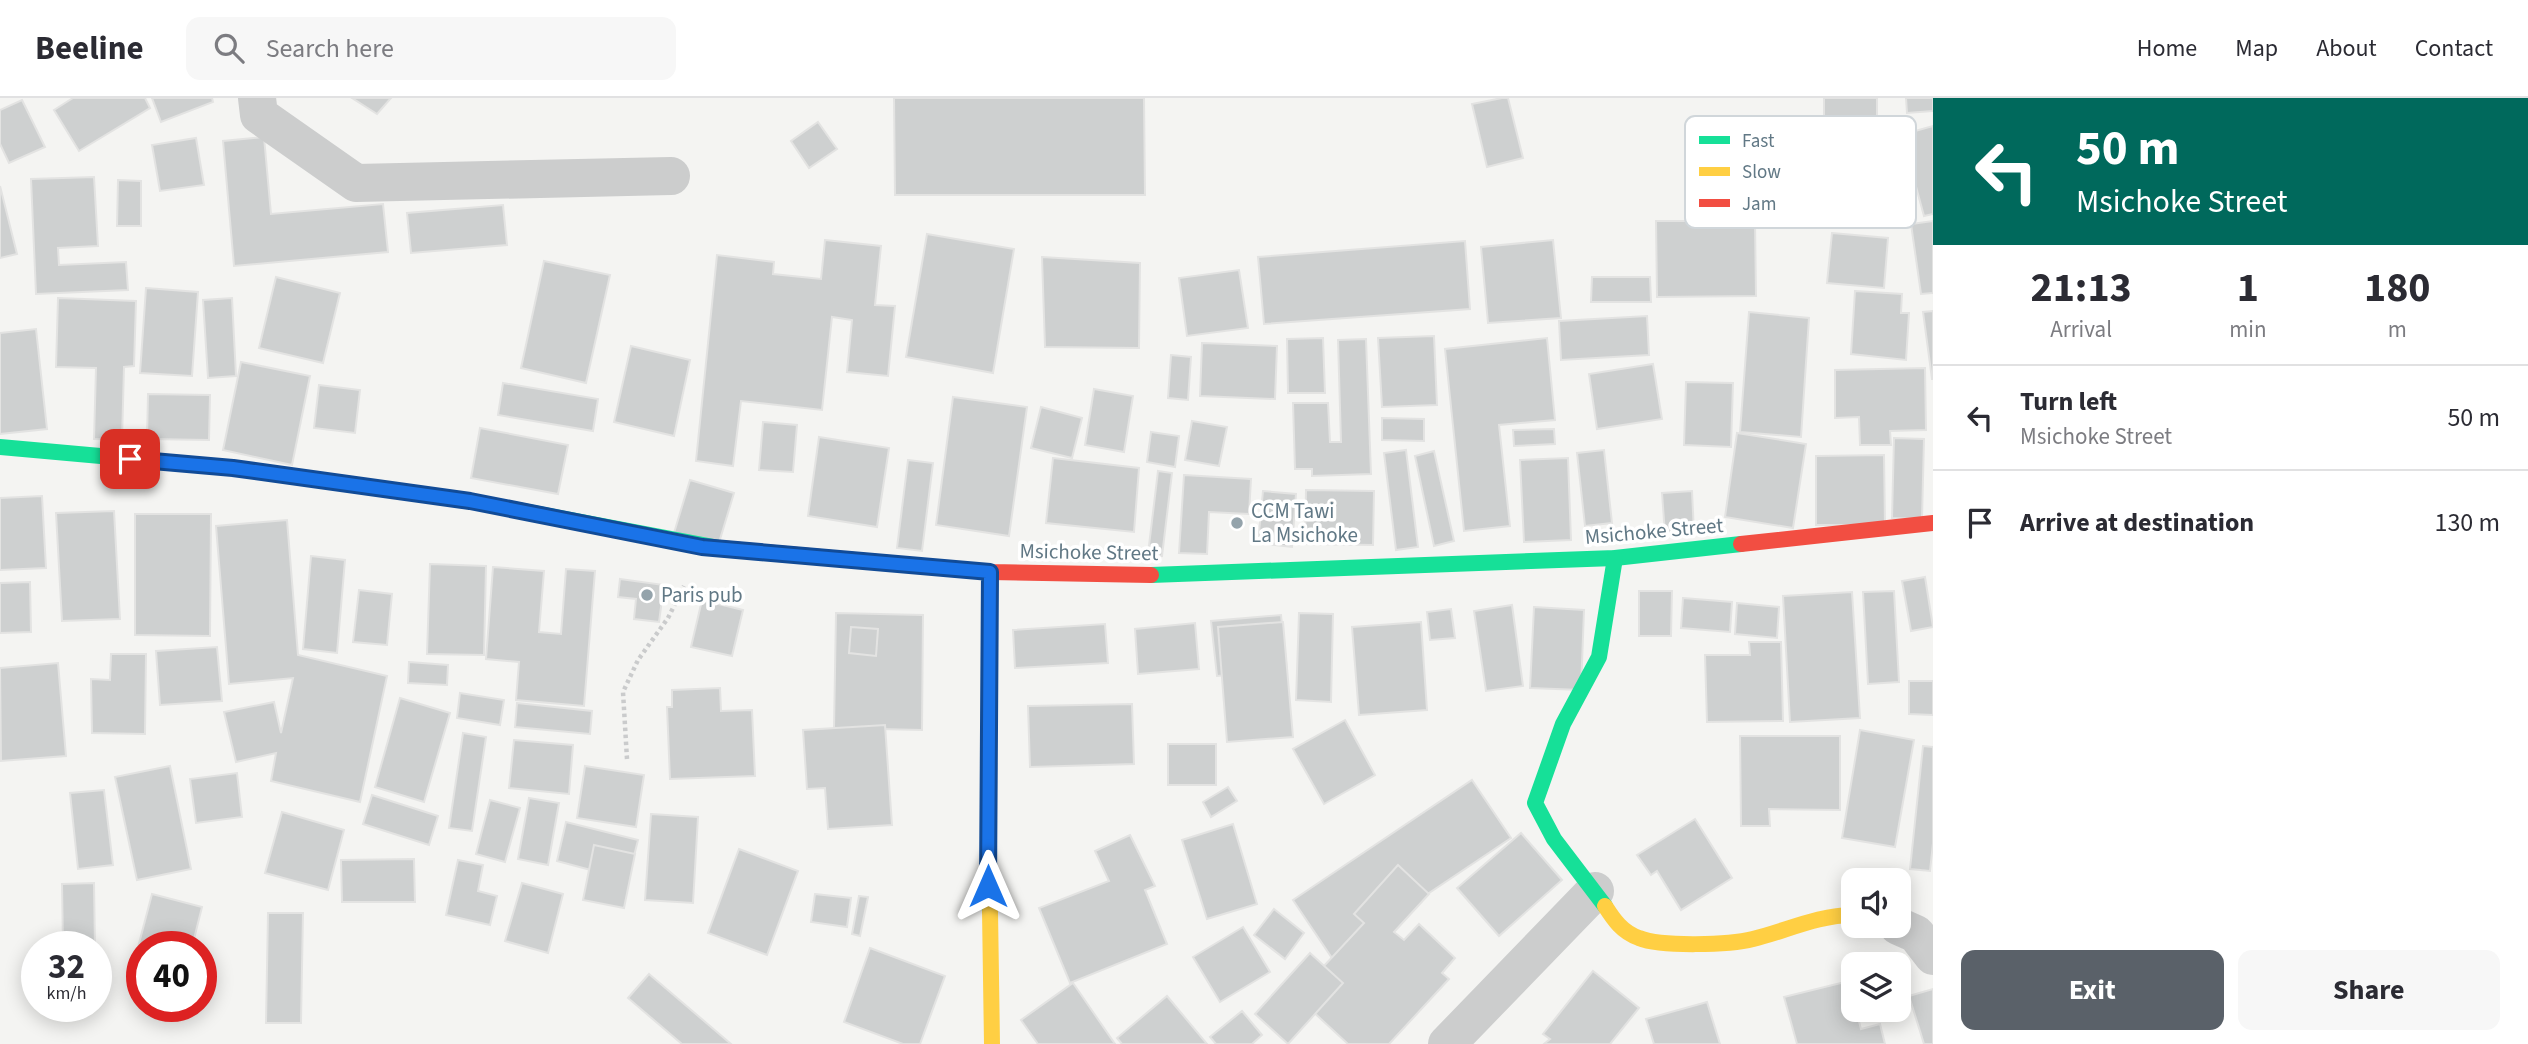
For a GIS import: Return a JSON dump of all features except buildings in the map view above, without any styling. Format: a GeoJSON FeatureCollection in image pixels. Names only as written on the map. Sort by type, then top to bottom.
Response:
{"type":"FeatureCollection","features":[{"type":"Feature","properties":{"kind":"street"},"geometry":{"type":"LineString","coordinates":[[257,98],[259,115],[356,183],[670,176]]}},
{"type":"Feature","properties":{"kind":"street","name":"Msichoke Street"},"geometry":{"type":"LineString","coordinates":[[0,447],[233,468],[470,501],[702,547],[990,572],[1153,575],[1615,558],[1933,523]]}},
{"type":"Feature","properties":{"kind":"street"},"geometry":{"type":"LineString","coordinates":[[1615,558],[1599,657],[1563,724],[1535,803],[1554,839],[1595,891],[1618,926],[1640,939],[1680,944],[1750,940],[1841,915]]}},
{"type":"Feature","properties":{"kind":"street"},"geometry":{"type":"LineString","coordinates":[[990,572],[988,886],[992,943],[992,1044]]}},
{"type":"Feature","properties":{"kind":"street"},"geometry":{"type":"LineString","coordinates":[[1447,1044],[1595,891]]}},
{"type":"Feature","properties":{"kind":"street"},"geometry":{"type":"LineString","coordinates":[[1911,932],[1916,934],[1933,956]]}},
{"type":"Feature","properties":{"kind":"path"},"geometry":{"type":"LineString","coordinates":[[628,759],[623,692],[638,660],[668,618],[702,547]]}},
{"type":"Feature","properties":{"kind":"traffic: fast"},"geometry":{"type":"LineString","coordinates":[[0,447],[234,468],[470,501],[719,548]]}},
{"type":"Feature","properties":{"kind":"traffic: fast"},"geometry":{"type":"LineString","coordinates":[[1151,575],[1615,558],[1741,544]]}},
{"type":"Feature","properties":{"kind":"traffic: fast"},"geometry":{"type":"LineString","coordinates":[[1605,906],[1554,839],[1535,803],[1563,724],[1599,657],[1615,558]]}},
{"type":"Feature","properties":{"kind":"traffic: fast"},"geometry":{"type":"LineString","coordinates":[[990,572],[990,911]]}},
{"type":"Feature","properties":{"kind":"traffic: slow"},"geometry":{"type":"LineString","coordinates":[[1605,906],[1619,925],[1633,935],[1649,941],[1679,944],[1742,941],[1815,920],[1841,916]]}},
{"type":"Feature","properties":{"kind":"traffic: slow"},"geometry":{"type":"LineString","coordinates":[[990,911],[992,1044]]}},
{"type":"Feature","properties":{"kind":"traffic: jam"},"geometry":{"type":"LineString","coordinates":[[1741,544],[1933,523]]}},
{"type":"Feature","properties":{"kind":"traffic: jam"},"geometry":{"type":"LineString","coordinates":[[719,548],[990,572],[1151,575]]}},
{"type":"Feature","properties":{"kind":"place","name":"CCM Tawi La Msichoke"},"geometry":{"type":"Point","coordinates":[1237,523]}},
{"type":"Feature","properties":{"kind":"place","name":"Paris pub"},"geometry":{"type":"Point","coordinates":[647,595]}},
{"type":"Feature","properties":{"kind":"route"},"geometry":{"type":"LineString","coordinates":[[130,459],[233,468],[470,501],[702,547],[990,572],[988,886]]}}]}
